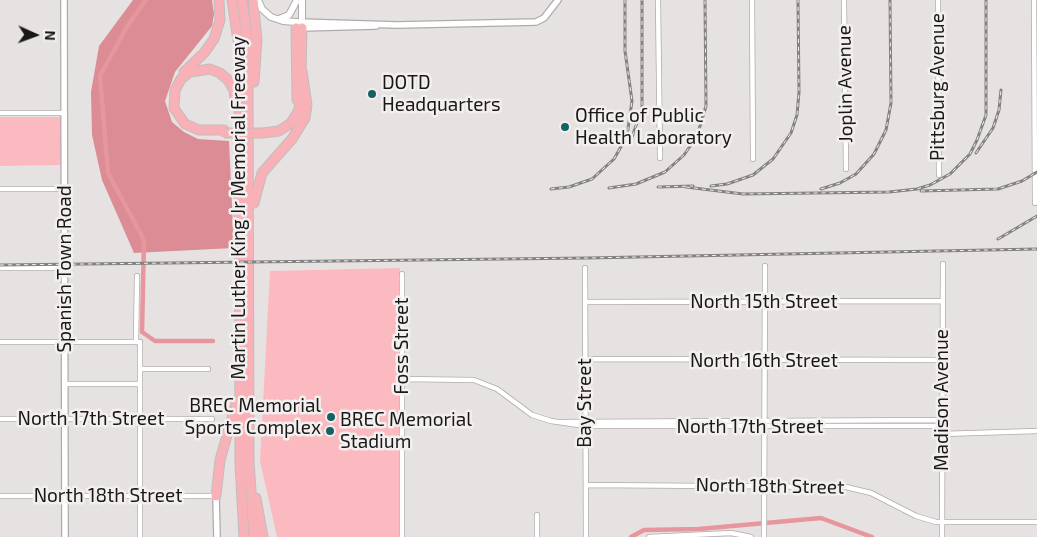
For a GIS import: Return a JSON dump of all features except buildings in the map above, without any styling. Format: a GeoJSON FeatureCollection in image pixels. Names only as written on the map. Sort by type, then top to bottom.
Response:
{"type":"FeatureCollection","features":[{"type":"Feature","properties":{"kind":"highway"},"geometry":{"type":"LineString","coordinates":[[219,0],[220,20],[214,39],[204,53],[177,79],[172,89],[170,101],[174,115],[186,128],[199,133],[282,130],[296,117],[300,106],[302,70]]}},
{"type":"Feature","properties":{"kind":"highway"},"geometry":{"type":"LineString","coordinates":[[225,0],[240,48]]}},
{"type":"Feature","properties":{"kind":"highway","name":"Martin Luther King Jr Memorial Freeway"},"geometry":{"type":"LineString","coordinates":[[232,0],[240,48],[240,479],[244,537]]}},
{"type":"Feature","properties":{"kind":"highway","name":"Martin Luther King Jr Memorial Freeway"},"geometry":{"type":"LineString","coordinates":[[242,0],[248,38],[250,486],[254,537]]}},
{"type":"Feature","properties":{"kind":"highway"},"geometry":{"type":"LineString","coordinates":[[249,147],[258,40],[254,0]]}},
{"type":"Feature","properties":{"kind":"highway"},"geometry":{"type":"LineString","coordinates":[[263,132],[275,130],[283,126],[291,118],[295,110],[299,25]]}},
{"type":"Feature","properties":{"kind":"highway"},"geometry":{"type":"LineString","coordinates":[[250,228],[260,177],[299,131],[305,118],[307,105],[299,25]]}},
{"type":"Feature","properties":{"kind":"highway"},"geometry":{"type":"LineString","coordinates":[[224,132],[196,130],[185,124],[178,116],[173,102],[175,90],[181,80],[190,72],[200,68],[214,70],[223,74],[232,86],[235,98],[239,170]]}},
{"type":"Feature","properties":{"kind":"highway"},"geometry":{"type":"LineString","coordinates":[[216,496],[220,460],[240,386]]}},
{"type":"Feature","properties":{"kind":"highway"},"geometry":{"type":"LineString","coordinates":[[251,440],[256,501],[263,537]]}},
{"type":"Feature","properties":{"kind":"main road"},"geometry":{"type":"LineString","coordinates":[[258,0],[262,9],[274,18],[299,25],[298,1]]}},
{"type":"Feature","properties":{"kind":"main road"},"geometry":{"type":"LineString","coordinates":[[274,18],[282,18],[289,15],[298,1]]}},
{"type":"Feature","properties":{"kind":"street","name":"Spanish Town Road"},"geometry":{"type":"LineString","coordinates":[[64,0],[65,537]]}},
{"type":"Feature","properties":{"kind":"street"},"geometry":{"type":"LineString","coordinates":[[299,25],[536,22],[541,20],[558,0]]}},
{"type":"Feature","properties":{"kind":"street"},"geometry":{"type":"LineString","coordinates":[[658,0],[660,158]]}},
{"type":"Feature","properties":{"kind":"street"},"geometry":{"type":"LineString","coordinates":[[752,0],[754,159]]}},
{"type":"Feature","properties":{"kind":"street","name":"Joplin Avenue"},"geometry":{"type":"LineString","coordinates":[[844,0],[846,169]]}},
{"type":"Feature","properties":{"kind":"street","name":"Pittsburg Avenue"},"geometry":{"type":"LineString","coordinates":[[938,0],[938,175]]}},
{"type":"Feature","properties":{"kind":"street"},"geometry":{"type":"LineString","coordinates":[[1034,0],[1035,203]]}},
{"type":"Feature","properties":{"kind":"street"},"geometry":{"type":"LineString","coordinates":[[0,113],[65,113]]}},
{"type":"Feature","properties":{"kind":"street"},"geometry":{"type":"LineString","coordinates":[[0,189],[65,189]]}},
{"type":"Feature","properties":{"kind":"street","name":"Madison Avenue"},"geometry":{"type":"LineString","coordinates":[[942,537],[943,264]]}},
{"type":"Feature","properties":{"kind":"street"},"geometry":{"type":"LineString","coordinates":[[764,537],[765,266]]}},
{"type":"Feature","properties":{"kind":"street"},"geometry":{"type":"LineString","coordinates":[[0,268],[65,268]]}},
{"type":"Feature","properties":{"kind":"street","name":"Bay Street"},"geometry":{"type":"LineString","coordinates":[[585,268],[586,537]]}},
{"type":"Feature","properties":{"kind":"street","name":"Foss Street"},"geometry":{"type":"LineString","coordinates":[[402,274],[402,537]]}},
{"type":"Feature","properties":{"kind":"street"},"geometry":{"type":"LineString","coordinates":[[137,276],[140,369],[140,537]]}},
{"type":"Feature","properties":{"kind":"street","name":"North 15th Street"},"geometry":{"type":"LineString","coordinates":[[585,302],[942,302]]}},
{"type":"Feature","properties":{"kind":"street"},"geometry":{"type":"LineString","coordinates":[[0,342],[138,342]]}},
{"type":"Feature","properties":{"kind":"street","name":"North 16th Street"},"geometry":{"type":"LineString","coordinates":[[586,359],[942,360]]}},
{"type":"Feature","properties":{"kind":"street"},"geometry":{"type":"LineString","coordinates":[[140,369],[208,369]]}},
{"type":"Feature","properties":{"kind":"street","name":"North 17th Street"},"geometry":{"type":"LineString","coordinates":[[402,379],[457,378],[479,381],[500,392],[528,413],[558,422],[586,426],[942,426]]}},
{"type":"Feature","properties":{"kind":"street"},"geometry":{"type":"LineString","coordinates":[[65,384],[140,384]]}},
{"type":"Feature","properties":{"kind":"street","name":"North 17th Street"},"geometry":{"type":"LineString","coordinates":[[0,419],[212,419]]}},
{"type":"Feature","properties":{"kind":"street","name":"North 17th Street"},"geometry":{"type":"LineString","coordinates":[[558,422],[586,420],[942,420]]}},
{"type":"Feature","properties":{"kind":"street"},"geometry":{"type":"LineString","coordinates":[[651,420],[651,426]]}},
{"type":"Feature","properties":{"kind":"street"},"geometry":{"type":"LineString","coordinates":[[826,420],[826,427]]}},
{"type":"Feature","properties":{"kind":"street"},"geometry":{"type":"LineString","coordinates":[[942,434],[1037,431]]}},
{"type":"Feature","properties":{"kind":"street","name":"North 18th Street"},"geometry":{"type":"LineString","coordinates":[[586,485],[764,485],[855,488],[871,493],[920,518],[942,523],[1037,522]]}},
{"type":"Feature","properties":{"kind":"street","name":"North 18th Street"},"geometry":{"type":"LineString","coordinates":[[0,496],[216,496]]}},
{"type":"Feature","properties":{"kind":"street"},"geometry":{"type":"LineString","coordinates":[[216,496],[217,537]]}},
{"type":"Feature","properties":{"kind":"street"},"geometry":{"type":"LineString","coordinates":[[537,514],[537,537]]}},
{"type":"Feature","properties":{"kind":"street"},"geometry":{"type":"LineString","coordinates":[[649,537],[731,533],[751,537]]}},
{"type":"Feature","properties":{"kind":"shaded area"},"geometry":{"type":"Polygon","coordinates":[[[133,0],[212,0],[214,14],[212,26],[175,72],[165,101],[172,122],[184,132],[198,139],[229,141],[234,248],[134,253],[102,180],[92,135],[91,92],[99,46],[133,0]]]}},
{"type":"Feature","properties":{"kind":"shaded area"},"geometry":{"type":"Polygon","coordinates":[[[0,117],[62,117],[61,165],[0,166],[0,117]]]}},
{"type":"Feature","properties":{"kind":"shaded area","name":"BREC Memorial Sports Complex"},"geometry":{"type":"Polygon","coordinates":[[[400,268],[400,537],[277,537],[260,461],[270,271],[400,268]]]}},
{"type":"Feature","properties":{"kind":"waterway"},"geometry":{"type":"LineString","coordinates":[[146,0],[128,25],[100,76],[108,173],[144,240],[142,332],[155,341],[213,341]]}},
{"type":"Feature","properties":{"kind":"waterway"},"geometry":{"type":"LineString","coordinates":[[631,537],[644,530],[699,529],[821,518],[872,537]]}},
{"type":"Feature","properties":{"kind":"railway"},"geometry":{"type":"LineString","coordinates":[[551,189],[569,187],[592,179],[614,159],[627,136],[632,101],[625,51],[625,0]]}},
{"type":"Feature","properties":{"kind":"railway"},"geometry":{"type":"LineString","coordinates":[[630,143],[642,108],[642,0]]}},
{"type":"Feature","properties":{"kind":"railway"},"geometry":{"type":"LineString","coordinates":[[609,188],[636,184],[665,172],[684,155],[697,136],[706,106],[705,0]]}},
{"type":"Feature","properties":{"kind":"railway"},"geometry":{"type":"LineString","coordinates":[[711,186],[727,184],[753,175],[773,159],[791,133],[797,115],[799,92],[798,0]]}},
{"type":"Feature","properties":{"kind":"railway"},"geometry":{"type":"LineString","coordinates":[[821,189],[840,183],[856,174],[874,154],[886,130],[891,103],[890,0]]}},
{"type":"Feature","properties":{"kind":"railway"},"geometry":{"type":"LineString","coordinates":[[686,187],[743,194],[889,192],[917,189],[930,185],[950,174],[970,154],[986,115],[986,0]]}},
{"type":"Feature","properties":{"kind":"railway"},"geometry":{"type":"LineString","coordinates":[[976,153],[993,128],[999,110],[1001,90]]}},
{"type":"Feature","properties":{"kind":"railway"},"geometry":{"type":"LineString","coordinates":[[921,191],[998,189],[1022,181],[1037,172]]}},
{"type":"Feature","properties":{"kind":"railway"},"geometry":{"type":"LineString","coordinates":[[658,187],[693,186]]}},
{"type":"Feature","properties":{"kind":"railway"},"geometry":{"type":"LineString","coordinates":[[998,239],[1037,216]]}},
{"type":"Feature","properties":{"kind":"railway"},"geometry":{"type":"LineString","coordinates":[[0,265],[587,258],[1037,249]]}},
{"type":"Feature","properties":{"kind":"place","name":"DOTD Headquarters"},"geometry":{"type":"Point","coordinates":[372,94]}},
{"type":"Feature","properties":{"kind":"place","name":"Office of Public Health Laboratory"},"geometry":{"type":"Point","coordinates":[565,127]}},
{"type":"Feature","properties":{"kind":"place","name":"BREC Memorial Sports Complex"},"geometry":{"type":"Point","coordinates":[331,417]}},
{"type":"Feature","properties":{"kind":"place","name":"BREC Memorial Stadium"},"geometry":{"type":"Point","coordinates":[330,431]}}]}
